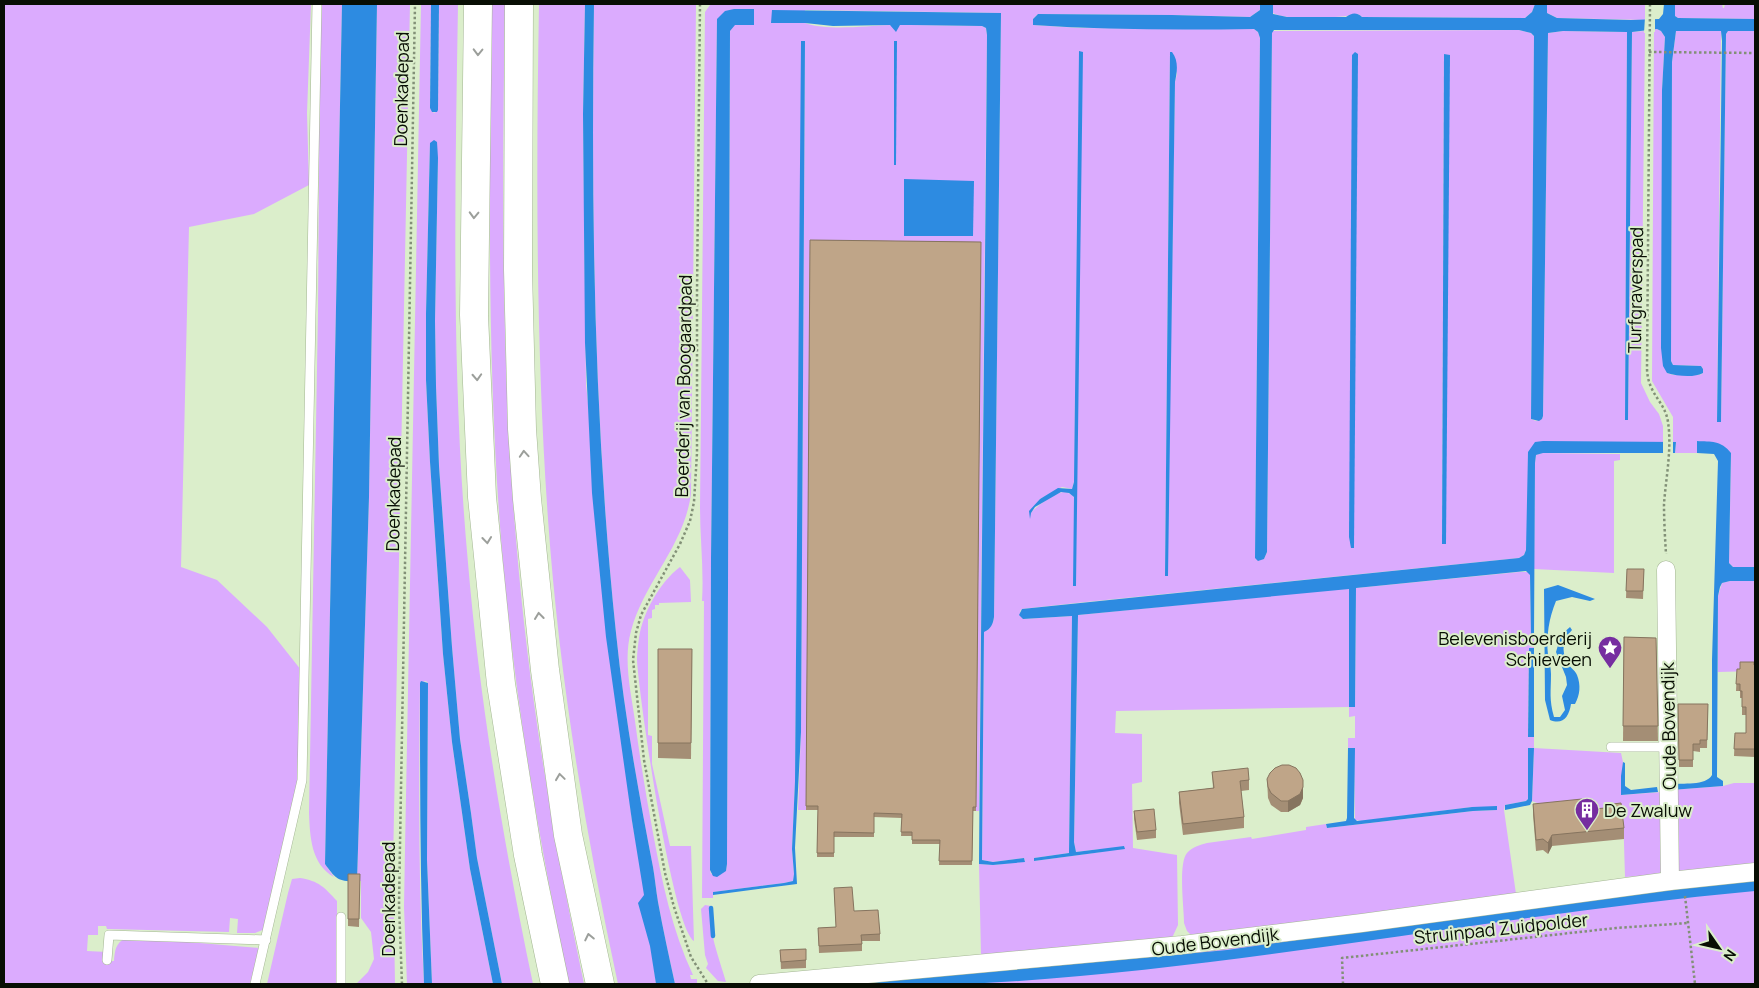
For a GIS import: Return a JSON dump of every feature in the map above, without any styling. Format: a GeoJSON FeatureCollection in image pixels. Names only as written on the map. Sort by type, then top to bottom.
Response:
{"type":"FeatureCollection","features":[{"type":"Feature","properties":{"kind":"highway"},"geometry":{"type":"LineString","coordinates":[[478,4],[474,315],[482,497],[501,684],[528,856],[555,984]]}},
{"type":"Feature","properties":{"kind":"highway"},"geometry":{"type":"LineString","coordinates":[[519,4],[518,270],[522,429],[527,499],[546,670],[568,835],[600,984]]}},
{"type":"Feature","properties":{"kind":"street","name":"Oude Bovendijk"},"geometry":{"type":"LineString","coordinates":[[1666,570],[1670,881]]}},
{"type":"Feature","properties":{"kind":"street","name":"Oude Bovendijk"},"geometry":{"type":"LineString","coordinates":[[759,984],[1182,945],[1372,922],[1670,881],[1755,872]]}},
{"type":"Feature","properties":{"kind":"lane"},"geometry":{"type":"LineString","coordinates":[[255,984],[302,780],[317,4]]}},
{"type":"Feature","properties":{"kind":"lane"},"geometry":{"type":"LineString","coordinates":[[1611,747],[1669,747]]}},
{"type":"Feature","properties":{"kind":"lane"},"geometry":{"type":"LineString","coordinates":[[341,984],[342,917]]}},
{"type":"Feature","properties":{"kind":"lane"},"geometry":{"type":"LineString","coordinates":[[107,960],[108,935],[266,940]]}},
{"type":"Feature","properties":{"kind":"path","name":"Doenkadepad"},"geometry":{"type":"LineString","coordinates":[[402,984],[399,905],[415,4]]}},
{"type":"Feature","properties":{"kind":"path","name":"Boerderij van Boogaardpad"},"geometry":{"type":"LineString","coordinates":[[700,4],[697,453],[694,502],[690,521],[680,544],[641,614],[636,633],[633,660],[644,760],[665,873],[691,957],[708,984]]}},
{"type":"Feature","properties":{"kind":"path","name":"Turfgraverspad"},"geometry":{"type":"LineString","coordinates":[[1650,4],[1647,375],[1652,394],[1665,413],[1668,422],[1668,460],[1664,505],[1666,570]]}},
{"type":"Feature","properties":{"kind":"path"},"geometry":{"type":"LineString","coordinates":[[1649,52],[1755,53]]}},
{"type":"Feature","properties":{"kind":"path"},"geometry":{"type":"LineString","coordinates":[[1686,902],[1696,984]]}},
{"type":"Feature","properties":{"kind":"path","name":"Struinpad Zuidpolder"},"geometry":{"type":"LineString","coordinates":[[1343,984],[1342,958],[1616,928],[1688,923]]}},
{"type":"Feature","properties":{"kind":"shaded area"},"geometry":{"type":"Polygon","coordinates":[[[4,4],[311,4],[307,113],[309,185],[254,214],[189,227],[181,567],[217,580],[267,627],[301,670],[297,783],[265,929],[255,933],[237,933],[238,919],[230,918],[229,932],[107,929],[106,926],[98,926],[98,935],[88,935],[87,951],[107,952],[106,961],[114,961],[117,946],[128,937],[259,948],[250,984],[4,984],[4,4]]]}},
{"type":"Feature","properties":{"kind":"shaded area"},"geometry":{"type":"Polygon","coordinates":[[[322,4],[342,4],[325,864],[334,877],[326,872],[316,857],[311,840],[309,813],[322,4]]]}},
{"type":"Feature","properties":{"kind":"shaded area"},"geometry":{"type":"Polygon","coordinates":[[[377,4],[410,4],[393,865],[395,984],[356,984],[368,972],[374,959],[371,932],[361,918],[361,881],[357,881],[369,497],[377,4]]]}},
{"type":"Feature","properties":{"kind":"shaded area"},"geometry":{"type":"Polygon","coordinates":[[[421,4],[431,4],[430,108],[434,113],[438,110],[439,4],[458,4],[456,144],[457,353],[459,423],[468,563],[479,669],[494,775],[512,880],[533,984],[502,984],[477,858],[460,739],[439,466],[435,321],[438,158],[430,144],[426,380],[443,654],[452,742],[470,869],[493,984],[432,984],[427,860],[428,683],[426,681],[420,683],[419,759],[424,984],[407,984],[404,907],[421,4]]]}},
{"type":"Feature","properties":{"kind":"shaded area"},"geometry":{"type":"Polygon","coordinates":[[[492,4],[505,4],[503,205],[505,338],[511,472],[521,595],[543,763],[562,874],[584,984],[569,984],[528,763],[506,595],[496,472],[491,338],[490,138],[492,4]]]}},
{"type":"Feature","properties":{"kind":"shaded area"},"geometry":{"type":"Polygon","coordinates":[[[539,4],[585,4],[583,114],[586,384],[632,821],[642,875],[656,984],[618,984],[584,811],[566,695],[548,519],[541,391],[537,197],[539,4]]]}},
{"type":"Feature","properties":{"kind":"shaded area"},"geometry":{"type":"Polygon","coordinates":[[[594,4],[696,4],[691,494],[681,530],[637,613],[629,642],[628,665],[643,777],[664,888],[679,941],[693,975],[690,975],[691,979],[697,979],[697,983],[701,984],[675,984],[658,902],[632,751],[616,633],[603,476],[596,318],[593,161],[594,4]]]}},
{"type":"Feature","properties":{"kind":"shaded area"},"geometry":{"type":"Polygon","coordinates":[[[716,4],[1260,4],[1260,10],[1250,17],[1038,14],[1033,19],[1033,25],[1080,28],[1254,29],[1258,32],[1260,38],[1255,558],[1264,559],[1267,552],[1272,31],[1519,30],[1531,33],[1534,36],[1531,419],[1536,421],[1542,419],[1543,415],[1548,33],[1563,31],[1627,32],[1625,420],[1628,420],[1632,32],[1645,31],[1641,383],[1650,402],[1659,414],[1663,426],[1663,442],[1535,442],[1526,550],[1524,555],[1519,558],[1022,609],[1020,611],[1023,619],[1072,616],[1069,853],[1034,858],[1034,861],[1101,852],[1100,849],[1076,852],[1074,842],[1078,615],[1349,588],[1349,707],[1116,711],[1115,733],[1142,734],[1142,782],[1132,784],[1133,848],[1177,855],[1178,925],[1172,938],[981,955],[979,864],[994,865],[1025,861],[1024,858],[993,862],[982,860],[984,631],[988,630],[994,617],[1001,13],[805,10],[805,23],[824,27],[890,25],[897,29],[900,25],[911,25],[982,26],[986,28],[979,811],[976,811],[981,246],[810,245],[806,810],[798,810],[801,732],[805,41],[802,41],[795,781],[792,849],[794,874],[793,881],[713,892],[713,898],[702,898],[704,601],[702,601],[700,508],[705,12],[710,5],[716,4]],[[734,9],[717,20],[711,559],[711,874],[726,871],[727,864],[730,31],[732,27],[754,10],[734,9]],[[1079,51],[1074,482],[1072,489],[1062,487],[1040,499],[1031,513],[1055,495],[1063,492],[1069,493],[1074,497],[1079,51]],[[1170,53],[1165,576],[1167,576],[1175,82],[1177,74],[1170,53]],[[1444,54],[1442,544],[1445,54],[1444,54]]]}},
{"type":"Feature","properties":{"kind":"shaded area"},"geometry":{"type":"Polygon","coordinates":[[[1273,4],[1535,4],[1532,12],[1525,18],[1362,17],[1358,14],[1315,18],[1280,16],[1273,13],[1273,4]]]}},
{"type":"Feature","properties":{"kind":"shaded area"},"geometry":{"type":"Polygon","coordinates":[[[1547,4],[1645,4],[1645,20],[1557,18],[1547,13],[1547,4]]]}},
{"type":"Feature","properties":{"kind":"shaded area"},"geometry":{"type":"Polygon","coordinates":[[[1675,4],[1722,4],[1724,8],[1725,4],[1755,4],[1755,19],[1678,18],[1675,16],[1675,4]]]}},
{"type":"Feature","properties":{"kind":"shaded area"},"geometry":{"type":"Polygon","coordinates":[[[1657,29],[1665,37],[1662,90],[1667,373],[1673,375],[1700,375],[1703,373],[1701,366],[1673,365],[1671,361],[1672,62],[1676,31],[1721,31],[1717,422],[1721,422],[1726,34],[1728,31],[1755,31],[1755,567],[1733,567],[1729,563],[1731,453],[1697,441],[1697,453],[1675,453],[1676,442],[1673,442],[1673,417],[1652,381],[1654,30],[1657,29]]]}},
{"type":"Feature","properties":{"kind":"shaded area"},"geometry":{"type":"Polygon","coordinates":[[[1542,453],[1620,454],[1620,460],[1614,461],[1614,573],[1534,569],[1535,463],[1536,455],[1542,453]]]}},
{"type":"Feature","properties":{"kind":"shaded area"},"geometry":{"type":"Polygon","coordinates":[[[680,567],[690,580],[691,602],[659,603],[652,610],[652,618],[648,619],[648,735],[652,736],[652,764],[670,846],[691,846],[694,941],[685,926],[667,855],[650,761],[637,660],[641,628],[648,608],[659,589],[680,567]]]}},
{"type":"Feature","properties":{"kind":"shaded area"},"geometry":{"type":"Polygon","coordinates":[[[1529,572],[1531,637],[1534,637],[1534,648],[1529,649],[1528,737],[1534,737],[1534,748],[1621,753],[1623,762],[1621,795],[1662,792],[1664,867],[1660,873],[1655,875],[1625,877],[1623,810],[1587,814],[1585,805],[1550,808],[1532,801],[1534,749],[1528,799],[1505,805],[1504,810],[1516,894],[1361,917],[1191,935],[1184,923],[1182,876],[1184,859],[1187,853],[1196,846],[1306,830],[1306,827],[1326,824],[1327,828],[1473,811],[1497,810],[1472,807],[1362,821],[1355,820],[1354,748],[1348,748],[1348,738],[1355,738],[1355,716],[1349,717],[1349,707],[1355,707],[1356,588],[1529,572]]]}},
{"type":"Feature","properties":{"kind":"shaded area"},"geometry":{"type":"Polygon","coordinates":[[[1730,581],[1755,581],[1755,671],[1718,672],[1718,596],[1722,583],[1730,581]]]}},
{"type":"Feature","properties":{"kind":"shaded area"},"geometry":{"type":"Polygon","coordinates":[[[1734,783],[1755,783],[1755,865],[1680,872],[1675,868],[1671,790],[1723,786],[1734,783]]]}},
{"type":"Feature","properties":{"kind":"shaded area"},"geometry":{"type":"Polygon","coordinates":[[[300,878],[321,885],[337,901],[337,984],[267,984],[292,879],[300,878]]]}},
{"type":"Feature","properties":{"kind":"shaded area"},"geometry":{"type":"Polygon","coordinates":[[[1755,889],[1755,984],[876,984],[958,975],[854,984],[824,984],[1755,889]]]}},
{"type":"Feature","properties":{"kind":"shaded area"},"geometry":{"type":"Polygon","coordinates":[[[705,905],[711,906],[711,925],[717,954],[726,982],[718,981],[706,968],[708,964],[705,955],[701,909],[705,905]]]}},
{"type":"Feature","properties":{"kind":"water"},"geometry":{"type":"Polygon","coordinates":[[[342,4],[377,4],[369,497],[357,881],[338,879],[325,864],[342,4]]]}},
{"type":"Feature","properties":{"kind":"water"},"geometry":{"type":"Polygon","coordinates":[[[431,4],[439,4],[437,112],[432,112],[430,108],[431,4]]]}},
{"type":"Feature","properties":{"kind":"water"},"geometry":{"type":"Polygon","coordinates":[[[585,4],[594,4],[593,161],[596,318],[603,476],[609,555],[619,663],[627,721],[658,902],[675,984],[656,984],[650,946],[638,903],[644,895],[606,637],[592,493],[585,343],[583,114],[585,4]]]}},
{"type":"Feature","properties":{"kind":"water"},"geometry":{"type":"Polygon","coordinates":[[[1260,4],[1273,4],[1273,14],[1287,17],[1346,17],[1358,14],[1362,17],[1525,18],[1532,12],[1535,4],[1547,4],[1547,13],[1557,18],[1631,20],[1659,19],[1663,14],[1664,4],[1675,4],[1675,16],[1678,18],[1755,19],[1755,31],[1728,31],[1726,34],[1721,422],[1717,422],[1721,31],[1676,31],[1672,62],[1671,361],[1673,365],[1701,366],[1703,373],[1690,376],[1667,373],[1663,366],[1661,348],[1662,90],[1665,37],[1657,29],[1632,32],[1628,420],[1625,420],[1627,32],[1563,31],[1548,33],[1543,416],[1539,421],[1531,419],[1534,36],[1531,33],[1519,30],[1274,30],[1272,33],[1267,552],[1264,559],[1258,561],[1255,558],[1260,38],[1258,32],[1254,29],[1060,27],[1033,25],[1033,19],[1038,14],[1250,17],[1260,10],[1260,4]]]}},
{"type":"Feature","properties":{"kind":"water"},"geometry":{"type":"Polygon","coordinates":[[[754,9],[754,25],[735,25],[730,31],[727,864],[726,871],[717,877],[713,876],[710,870],[711,559],[717,19],[725,11],[754,9]]]}},
{"type":"Feature","properties":{"kind":"water"},"geometry":{"type":"Polygon","coordinates":[[[772,10],[1001,13],[994,617],[991,626],[984,632],[982,860],[993,862],[1024,858],[1025,862],[993,865],[979,864],[986,28],[982,26],[900,25],[896,32],[890,25],[833,26],[805,23],[771,23],[772,10]]]}},
{"type":"Feature","properties":{"kind":"water"},"geometry":{"type":"Polygon","coordinates":[[[801,41],[805,41],[801,732],[795,848],[797,884],[713,895],[713,892],[793,881],[794,874],[792,849],[795,781],[801,41]]]}},
{"type":"Feature","properties":{"kind":"water"},"geometry":{"type":"Polygon","coordinates":[[[894,41],[897,41],[896,165],[894,165],[894,41]]]}},
{"type":"Feature","properties":{"kind":"water"},"geometry":{"type":"Polygon","coordinates":[[[1079,51],[1083,52],[1076,586],[1073,586],[1074,497],[1069,493],[1061,492],[1035,507],[1030,519],[1029,511],[1040,499],[1058,488],[1072,489],[1074,482],[1079,51]]]}},
{"type":"Feature","properties":{"kind":"water"},"geometry":{"type":"Polygon","coordinates":[[[1170,52],[1172,52],[1176,59],[1177,67],[1175,82],[1168,576],[1165,576],[1170,52]]]}},
{"type":"Feature","properties":{"kind":"water"},"geometry":{"type":"Polygon","coordinates":[[[1355,52],[1358,54],[1354,548],[1351,548],[1349,537],[1352,55],[1355,52]]]}},
{"type":"Feature","properties":{"kind":"water"},"geometry":{"type":"Polygon","coordinates":[[[1444,54],[1450,55],[1446,544],[1442,544],[1444,54]]]}},
{"type":"Feature","properties":{"kind":"water"},"geometry":{"type":"Polygon","coordinates":[[[434,140],[437,142],[438,158],[435,321],[436,386],[439,466],[452,647],[460,739],[477,858],[502,984],[493,984],[470,869],[452,742],[443,654],[426,380],[430,143],[434,140]]]}},
{"type":"Feature","properties":{"kind":"water"},"geometry":{"type":"Polygon","coordinates":[[[904,179],[974,181],[973,236],[904,236],[904,179]]]}},
{"type":"Feature","properties":{"kind":"water"},"geometry":{"type":"Polygon","coordinates":[[[1697,441],[1720,444],[1731,453],[1729,563],[1733,567],[1755,567],[1755,581],[1730,581],[1722,583],[1718,596],[1717,777],[1723,781],[1723,786],[1671,790],[1671,784],[1705,781],[1712,775],[1712,660],[1718,461],[1714,454],[1697,453],[1697,441]]]}},
{"type":"Feature","properties":{"kind":"water"},"geometry":{"type":"Polygon","coordinates":[[[1535,442],[1676,442],[1675,453],[1543,453],[1536,455],[1534,637],[1531,637],[1530,575],[1526,571],[1356,588],[1355,707],[1349,707],[1349,589],[1078,615],[1074,842],[1076,852],[1124,846],[1125,849],[1034,861],[1034,858],[1069,853],[1072,616],[1023,619],[1019,615],[1022,609],[1519,558],[1524,555],[1526,550],[1528,452],[1535,442]]]}},
{"type":"Feature","properties":{"kind":"water"},"geometry":{"type":"Polygon","coordinates":[[[1558,585],[1595,599],[1590,601],[1572,597],[1556,601],[1552,614],[1547,648],[1551,672],[1551,700],[1554,717],[1560,717],[1565,710],[1562,696],[1567,685],[1566,677],[1556,652],[1561,635],[1570,627],[1572,630],[1565,641],[1564,653],[1568,664],[1577,675],[1579,686],[1579,694],[1575,704],[1571,704],[1569,713],[1562,721],[1550,720],[1545,700],[1544,589],[1558,585]]]}},
{"type":"Feature","properties":{"kind":"water"},"geometry":{"type":"Polygon","coordinates":[[[1529,648],[1534,648],[1534,737],[1528,737],[1529,648]]]}},
{"type":"Feature","properties":{"kind":"water"},"geometry":{"type":"Polygon","coordinates":[[[421,681],[428,683],[427,860],[432,984],[424,984],[420,834],[421,681]]]}},
{"type":"Feature","properties":{"kind":"water"},"geometry":{"type":"Polygon","coordinates":[[[1348,748],[1355,748],[1354,818],[1357,821],[1472,807],[1497,806],[1497,810],[1473,811],[1327,828],[1326,824],[1346,821],[1347,818],[1348,748]]]}},
{"type":"Feature","properties":{"kind":"water"},"geometry":{"type":"Polygon","coordinates":[[[1528,748],[1534,748],[1532,801],[1530,805],[1505,810],[1505,805],[1528,799],[1528,748]]]}},
{"type":"Feature","properties":{"kind":"water"},"geometry":{"type":"Polygon","coordinates":[[[1623,762],[1625,763],[1625,786],[1631,790],[1657,787],[1658,792],[1621,795],[1623,762]]]}},
{"type":"Feature","properties":{"kind":"water"},"geometry":{"type":"Polygon","coordinates":[[[1755,880],[1755,891],[1657,901],[1165,967],[1067,977],[968,984],[854,984],[1227,950],[1612,895],[1755,880]]]}},
{"type":"Feature","properties":{"kind":"pier"},"geometry":{"type":"Polygon","coordinates":[[[1645,17],[1655,17],[1655,32],[1644,33],[1645,17]]]}},
{"type":"Feature","properties":{"kind":"pier"},"geometry":{"type":"Polygon","coordinates":[[[1663,439],[1673,439],[1673,456],[1663,456],[1663,439]]]}},
{"type":"Feature","properties":{"kind":"building"},"geometry":{"type":"Polygon","coordinates":[[[810,240],[981,242],[976,807],[973,807],[972,861],[939,861],[940,840],[912,840],[912,832],[901,832],[902,814],[874,813],[874,833],[834,832],[834,853],[817,853],[818,806],[806,806],[810,240]]]}},
{"type":"Feature","properties":{"kind":"building"},"geometry":{"type":"Polygon","coordinates":[[[1627,569],[1644,569],[1643,591],[1626,591],[1627,569]]]}},
{"type":"Feature","properties":{"kind":"building"},"geometry":{"type":"Polygon","coordinates":[[[1624,637],[1656,638],[1658,726],[1623,726],[1624,637]]]}},
{"type":"Feature","properties":{"kind":"building"},"geometry":{"type":"Polygon","coordinates":[[[658,649],[692,649],[691,743],[658,743],[658,649]]]}},
{"type":"Feature","properties":{"kind":"building"},"geometry":{"type":"Polygon","coordinates":[[[1740,662],[1754,662],[1755,665],[1755,749],[1734,749],[1735,733],[1746,733],[1746,707],[1742,707],[1740,684],[1736,684],[1737,669],[1740,669],[1740,662]]]}},
{"type":"Feature","properties":{"kind":"building"},"geometry":{"type":"Polygon","coordinates":[[[1678,704],[1708,704],[1707,740],[1700,740],[1700,744],[1693,744],[1693,760],[1679,760],[1678,704]]]}},
{"type":"Feature","properties":{"kind":"building"},"geometry":{"type":"Polygon","coordinates":[[[1282,765],[1296,768],[1303,780],[1300,794],[1288,801],[1281,801],[1271,793],[1268,787],[1267,779],[1270,773],[1282,765]]]}},
{"type":"Feature","properties":{"kind":"building"},"geometry":{"type":"Polygon","coordinates":[[[1248,768],[1249,780],[1240,781],[1244,817],[1183,824],[1179,792],[1214,788],[1212,772],[1248,768]]]}},
{"type":"Feature","properties":{"kind":"building"},"geometry":{"type":"Polygon","coordinates":[[[1582,799],[1583,810],[1605,808],[1605,805],[1621,803],[1624,828],[1552,835],[1548,843],[1543,839],[1536,840],[1533,804],[1582,799]]]}},
{"type":"Feature","properties":{"kind":"building"},"geometry":{"type":"Polygon","coordinates":[[[1154,809],[1156,830],[1137,832],[1134,811],[1154,809]]]}},
{"type":"Feature","properties":{"kind":"building"},"geometry":{"type":"Polygon","coordinates":[[[348,874],[360,874],[359,919],[348,919],[348,874]]]}},
{"type":"Feature","properties":{"kind":"building"},"geometry":{"type":"Polygon","coordinates":[[[852,887],[854,911],[878,910],[880,934],[861,935],[862,944],[819,946],[818,928],[836,927],[834,888],[852,887]]]}},
{"type":"Feature","properties":{"kind":"building"},"geometry":{"type":"Polygon","coordinates":[[[806,949],[806,960],[781,962],[780,950],[806,949]]]}},
{"type":"Feature","properties":{"kind":"waterway"},"geometry":{"type":"LineString","coordinates":[[711,908],[713,936]]}},
{"type":"Feature","properties":{"kind":"place","name":"Belevenisboerderij Schieveen"},"geometry":{"type":"Point","coordinates":[1610,669]}},
{"type":"Feature","properties":{"kind":"place","name":"De Zwaluw"},"geometry":{"type":"Point","coordinates":[1587,831]}}]}
